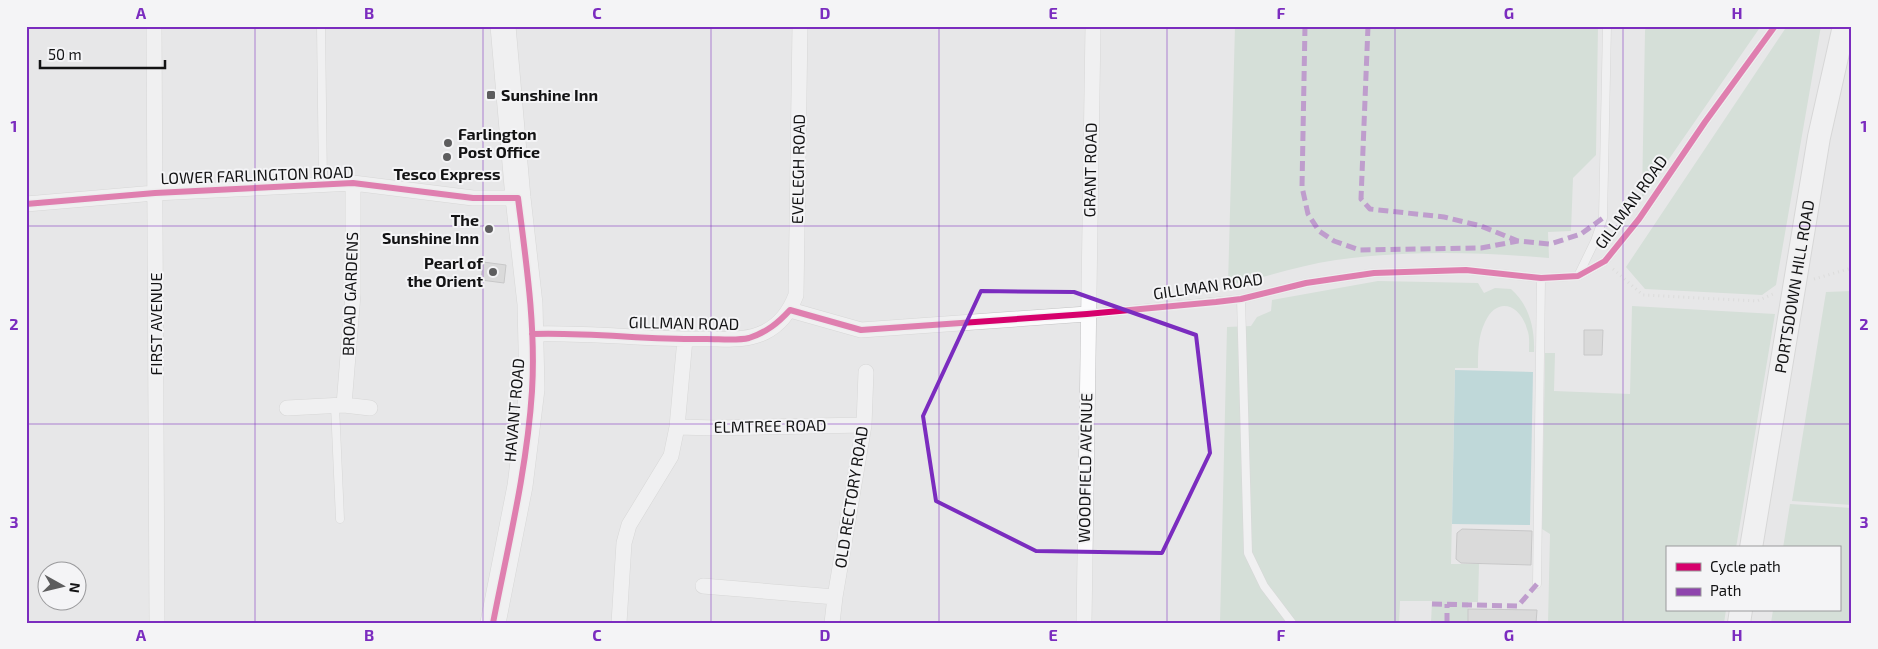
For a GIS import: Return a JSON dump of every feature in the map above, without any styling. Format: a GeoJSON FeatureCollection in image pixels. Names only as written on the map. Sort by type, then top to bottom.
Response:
{"type":"FeatureCollection","features":[{"type":"Feature","properties":{"kind":"main road","name":"HAVANT ROAD"},"geometry":{"type":"LineString","coordinates":[[493,623],[520,486],[530,418],[532,389],[530,304],[518,198],[503,26]]}},
{"type":"Feature","properties":{"kind":"main road","name":"PORTSDOWN HILL ROAD"},"geometry":{"type":"LineString","coordinates":[[1751,546],[1819,137],[1844,26]]}},
{"type":"Feature","properties":{"kind":"street","name":"FIRST AVENUE"},"geometry":{"type":"LineString","coordinates":[[154,26],[157,623]]}},
{"type":"Feature","properties":{"kind":"street","name":"EVELEGH ROAD"},"geometry":{"type":"LineString","coordinates":[[790,310],[796,295],[800,26]]}},
{"type":"Feature","properties":{"kind":"street","name":"GRANT ROAD"},"geometry":{"type":"LineString","coordinates":[[1087,314],[1093,26]]}},
{"type":"Feature","properties":{"kind":"street","name":"LOWER FARLINGTON ROAD"},"geometry":{"type":"LineString","coordinates":[[26,204],[155,193],[353,184],[473,198],[518,198]]}},
{"type":"Feature","properties":{"kind":"street","name":"BROAD GARDENS"},"geometry":{"type":"LineString","coordinates":[[340,405],[353,294],[353,184]]}},
{"type":"Feature","properties":{"kind":"street","name":"GILLMAN ROAD"},"geometry":{"type":"LineString","coordinates":[[532,334],[564,333],[685,339],[747,338],[765,332],[779,322],[790,310],[861,330],[1087,314]]}},
{"type":"Feature","properties":{"kind":"street","name":"WOODFIELD AVENUE"},"geometry":{"type":"LineString","coordinates":[[1084,623],[1087,314]]}},
{"type":"Feature","properties":{"kind":"street"},"geometry":{"type":"LineString","coordinates":[[619,623],[624,543],[629,525],[671,456],[676,427],[685,339]]}},
{"type":"Feature","properties":{"kind":"street","name":"OLD RECTORY ROAD"},"geometry":{"type":"LineString","coordinates":[[832,623],[864,424],[866,372]]}},
{"type":"Feature","properties":{"kind":"street"},"geometry":{"type":"LineString","coordinates":[[287,408],[340,405],[370,408]]}},
{"type":"Feature","properties":{"kind":"street","name":"ELMTREE ROAD"},"geometry":{"type":"LineString","coordinates":[[676,427],[717,428],[864,424]]}},
{"type":"Feature","properties":{"kind":"street"},"geometry":{"type":"LineString","coordinates":[[703,586],[835,597]]}},
{"type":"Feature","properties":{"kind":"lane"},"geometry":{"type":"LineString","coordinates":[[321,26],[323,185]]}},
{"type":"Feature","properties":{"kind":"lane"},"geometry":{"type":"LineString","coordinates":[[1578,276],[1595,242],[1603,218],[1607,26]]}},
{"type":"Feature","properties":{"kind":"lane","name":"GILLMAN ROAD"},"geometry":{"type":"LineString","coordinates":[[1087,314],[1241,299],[1306,283],[1374,272],[1466,270],[1541,278],[1578,276],[1605,261],[1640,219],[1704,122],[1775,26]]}},
{"type":"Feature","properties":{"kind":"lane"},"geometry":{"type":"LineString","coordinates":[[1536,584],[1541,278]]}},
{"type":"Feature","properties":{"kind":"lane"},"geometry":{"type":"LineString","coordinates":[[1241,299],[1248,553],[1264,586],[1292,623]]}},
{"type":"Feature","properties":{"kind":"lane"},"geometry":{"type":"LineString","coordinates":[[340,405],[340,519]]}},
{"type":"Feature","properties":{"kind":"path"},"geometry":{"type":"LineString","coordinates":[[1605,261],[1643,295],[1710,300],[1757,301],[1795,285],[1852,268]]}},
{"type":"Feature","properties":{"kind":"highlighted area"},"geometry":{"type":"Polygon","coordinates":[[[981,291],[1074,292],[1196,335],[1210,453],[1162,553],[1036,551],[936,501],[923,416],[981,291]]]}},
{"type":"Feature","properties":{"kind":"green space"},"geometry":{"type":"Polygon","coordinates":[[[1235,26],[1598,26],[1596,155],[1573,178],[1571,231],[1548,232],[1549,258],[1496,254],[1442,253],[1362,257],[1309,265],[1228,285],[1235,26]]]}},
{"type":"Feature","properties":{"kind":"green space"},"geometry":{"type":"Polygon","coordinates":[[[1646,26],[1761,26],[1642,198],[1645,31],[1646,26]]]}},
{"type":"Feature","properties":{"kind":"green space"},"geometry":{"type":"Polygon","coordinates":[[[1787,26],[1821,26],[1776,285],[1762,295],[1645,289],[1626,267],[1787,26]]]}},
{"type":"Feature","properties":{"kind":"green space"},"geometry":{"type":"Polygon","coordinates":[[[1378,281],[1478,283],[1484,293],[1495,288],[1511,289],[1522,302],[1530,318],[1534,352],[1529,352],[1528,332],[1524,320],[1514,309],[1502,306],[1490,314],[1483,327],[1479,345],[1478,368],[1455,368],[1451,564],[1479,564],[1478,602],[1468,602],[1468,623],[1431,623],[1432,601],[1400,601],[1399,623],[1220,623],[1227,327],[1251,326],[1257,317],[1271,311],[1272,300],[1378,281]]]}},
{"type":"Feature","properties":{"kind":"green space"},"geometry":{"type":"Polygon","coordinates":[[[1852,291],[1852,505],[1792,501],[1826,292],[1852,291]]]}},
{"type":"Feature","properties":{"kind":"green space"},"geometry":{"type":"Polygon","coordinates":[[[1632,306],[1775,314],[1736,546],[1666,546],[1666,612],[1726,612],[1724,623],[1548,623],[1550,534],[1542,529],[1545,353],[1555,353],[1554,391],[1630,394],[1632,306]]]}},
{"type":"Feature","properties":{"kind":"green space"},"geometry":{"type":"Polygon","coordinates":[[[1790,504],[1852,508],[1852,623],[1771,623],[1773,612],[1840,612],[1840,546],[1783,546],[1790,504]]]}},
{"type":"Feature","properties":{"kind":"water"},"geometry":{"type":"Polygon","coordinates":[[[1455,370],[1533,372],[1530,525],[1452,524],[1455,370]]]}},
{"type":"Feature","properties":{"kind":"building","name":"Pearl of the Orient"},"geometry":{"type":"Polygon","coordinates":[[[483,262],[506,265],[504,283],[481,280],[483,262]]]}},
{"type":"Feature","properties":{"kind":"building"},"geometry":{"type":"Polygon","coordinates":[[[1584,330],[1603,330],[1602,355],[1584,355],[1584,330]]]}},
{"type":"Feature","properties":{"kind":"building"},"geometry":{"type":"Polygon","coordinates":[[[1462,529],[1532,531],[1531,565],[1461,563],[1456,559],[1457,533],[1462,529]]]}},
{"type":"Feature","properties":{"kind":"building"},"geometry":{"type":"Polygon","coordinates":[[[1468,609],[1537,610],[1536,623],[1468,623],[1468,609]]]}},
{"type":"Feature","properties":{"kind":"marked path"},"geometry":{"type":"LineString","coordinates":[[1305,26],[1302,187],[1308,214],[1319,231],[1334,241],[1360,250],[1481,248],[1518,241]]}},
{"type":"Feature","properties":{"kind":"marked path"},"geometry":{"type":"LineString","coordinates":[[1368,26],[1361,199],[1370,209],[1444,217],[1481,226],[1518,241],[1550,244],[1581,234],[1603,218]]}},
{"type":"Feature","properties":{"kind":"marked path"},"geometry":{"type":"LineString","coordinates":[[1432,604],[1518,606],[1537,584]]}},
{"type":"Feature","properties":{"kind":"marked path"},"geometry":{"type":"LineString","coordinates":[[1447,604],[1447,623]]}},
{"type":"Feature","properties":{"kind":"cycle path"},"geometry":{"type":"LineString","coordinates":[[532,334],[739,339],[749,338],[767,330],[790,310],[861,330],[1087,314],[1216,302],[1241,299],[1306,283],[1374,273],[1466,270],[1541,278],[1578,276],[1605,261],[1639,219],[1705,122],[1775,26]]}},
{"type":"Feature","properties":{"kind":"cycle path"},"geometry":{"type":"LineString","coordinates":[[26,204],[155,193],[353,183],[473,198],[518,198],[527,270],[533,343],[532,391],[526,449],[493,623]]}},
{"type":"Feature","properties":{"kind":"place","name":"Sunshine Inn"},"geometry":{"type":"Point","coordinates":[491,95]}},
{"type":"Feature","properties":{"kind":"place","name":"Farlington Post Office"},"geometry":{"type":"Point","coordinates":[448,143]}},
{"type":"Feature","properties":{"kind":"place","name":"Tesco Express"},"geometry":{"type":"Point","coordinates":[447,157]}},
{"type":"Feature","properties":{"kind":"place","name":"The Sunshine Inn"},"geometry":{"type":"Point","coordinates":[489,229]}},
{"type":"Feature","properties":{"kind":"place","name":"Pearl of the Orient"},"geometry":{"type":"Point","coordinates":[493,272]}}]}
